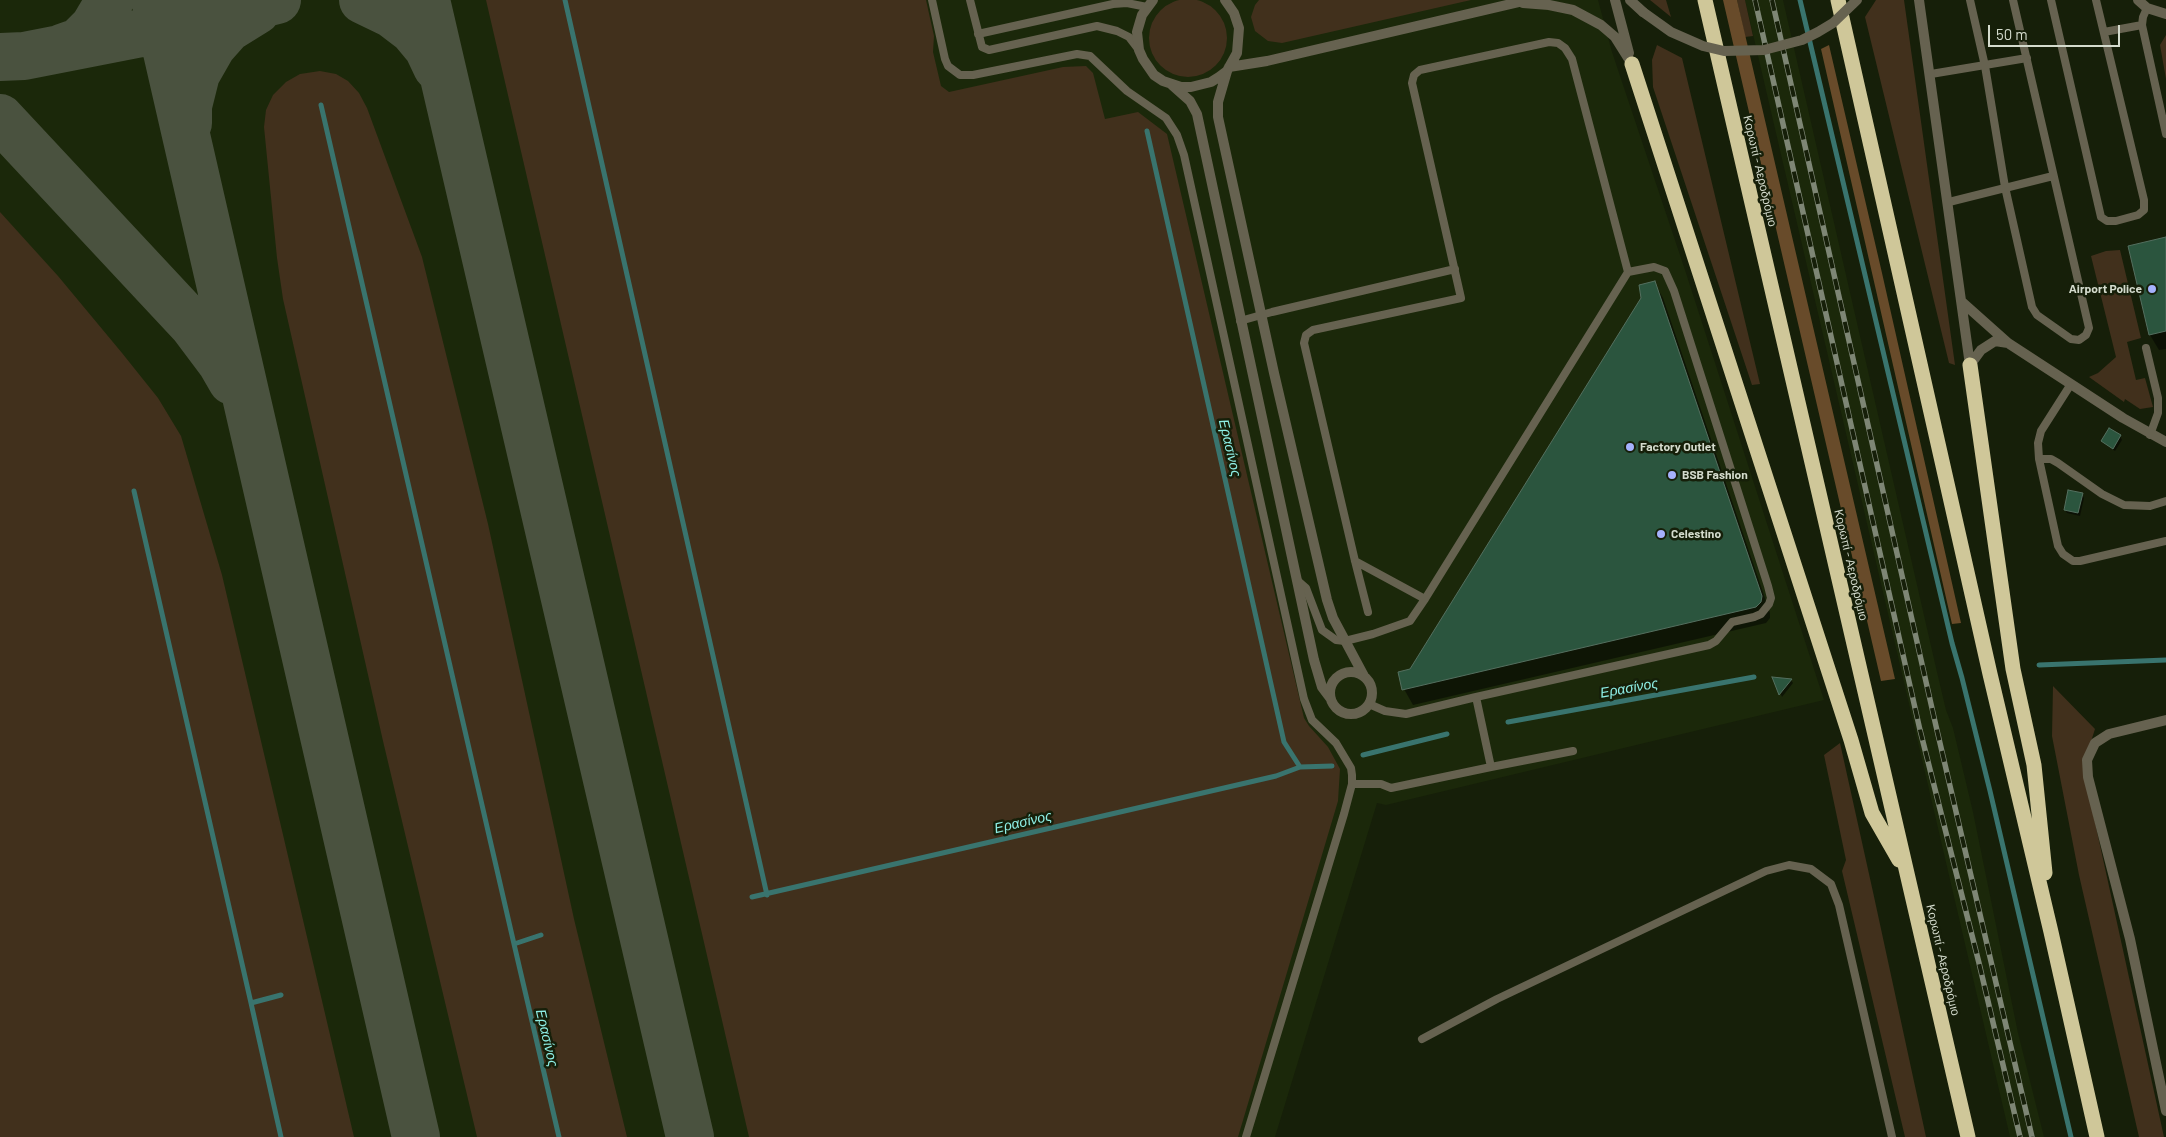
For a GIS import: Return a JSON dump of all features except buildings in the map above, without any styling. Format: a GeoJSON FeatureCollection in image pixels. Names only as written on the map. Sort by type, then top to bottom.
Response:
{"type":"FeatureCollection","features":[{"type":"Feature","properties":{"kind":"highway","name":"Κορωπί - Αεροδρόμιο"},"geometry":{"type":"LineString","coordinates":[[1705,0],[1968,1137]]}},
{"type":"Feature","properties":{"kind":"highway"},"geometry":{"type":"LineString","coordinates":[[1838,0],[2097,1137]]}},
{"type":"Feature","properties":{"kind":"highway"},"geometry":{"type":"LineString","coordinates":[[1632,64],[1845,721],[1872,813],[1908,876]]}},
{"type":"Feature","properties":{"kind":"highway"},"geometry":{"type":"LineString","coordinates":[[1970,365],[2013,669],[2034,765],[2051,932]]}},
{"type":"Feature","properties":{"kind":"street"},"geometry":{"type":"LineString","coordinates":[[1172,84],[1190,101],[1196,114],[1317,673],[1322,687],[1339,710],[1352,714],[1364,710],[1369,704],[1372,699],[1372,686],[1364,676],[1345,641],[1326,600],[1218,117],[1218,102],[1228,69],[1237,53],[1240,36],[1238,20],[1225,0]]}},
{"type":"Feature","properties":{"kind":"street"},"geometry":{"type":"LineString","coordinates":[[1615,0],[1632,64]]}},
{"type":"Feature","properties":{"kind":"street"},"geometry":{"type":"LineString","coordinates":[[1630,0],[1656,22],[1685,39],[1724,51],[1742,52],[1764,50],[1802,40],[1832,23],[1857,0]]}},
{"type":"Feature","properties":{"kind":"street"},"geometry":{"type":"LineString","coordinates":[[1919,0],[1949,202],[1970,365]]}},
{"type":"Feature","properties":{"kind":"street"},"geometry":{"type":"LineString","coordinates":[[2138,0],[2147,8],[2166,14]]}},
{"type":"Feature","properties":{"kind":"street"},"geometry":{"type":"LineString","coordinates":[[1150,3],[1137,32],[1139,50],[1143,59],[1154,75],[1172,84],[1191,88],[1210,82],[1228,69],[1525,1],[1573,10],[1601,25],[1615,37],[1632,64]]}},
{"type":"Feature","properties":{"kind":"street"},"geometry":{"type":"LineString","coordinates":[[1962,302],[2008,343],[2150,435],[2166,442]]}},
{"type":"Feature","properties":{"kind":"street"},"geometry":{"type":"LineString","coordinates":[[1970,365],[1981,350],[1995,341],[2008,343]]}},
{"type":"Feature","properties":{"kind":"street"},"geometry":{"type":"LineString","coordinates":[[1331,699],[1331,686],[1339,675],[1352,671],[1364,676]]}},
{"type":"Feature","properties":{"kind":"street"},"geometry":{"type":"LineString","coordinates":[[2166,720],[2109,734],[2095,744],[2087,760],[2088,777],[2130,939],[2166,1111]]}},
{"type":"Feature","properties":{"kind":"lane"},"geometry":{"type":"LineString","coordinates":[[932,0],[945,59],[948,66],[960,75],[973,75],[1077,54],[1090,56],[1127,91],[1166,118],[1177,135],[1188,174],[1304,699],[1312,720],[1336,743],[1351,768],[1352,784],[1246,1137]]}},
{"type":"Feature","properties":{"kind":"lane"},"geometry":{"type":"LineString","coordinates":[[970,0],[982,47],[989,50],[1096,26],[1117,31],[1129,37],[1139,50]]}},
{"type":"Feature","properties":{"kind":"lane"},"geometry":{"type":"LineString","coordinates":[[1970,0],[1985,66],[2005,187],[2032,307],[2037,315],[2071,339],[2079,340],[2086,335],[2089,328],[2013,0]]}},
{"type":"Feature","properties":{"kind":"lane"},"geometry":{"type":"LineString","coordinates":[[2051,0],[2101,217],[2107,221],[2116,221],[2138,216],[2144,210],[2144,200],[2096,0]]}},
{"type":"Feature","properties":{"kind":"lane"},"geometry":{"type":"LineString","coordinates":[[978,34],[1113,4],[1150,3]]}},
{"type":"Feature","properties":{"kind":"lane"},"geometry":{"type":"LineString","coordinates":[[2147,8],[2142,25],[2166,134]]}},
{"type":"Feature","properties":{"kind":"lane"},"geometry":{"type":"LineString","coordinates":[[2104,32],[2142,25]]}},
{"type":"Feature","properties":{"kind":"lane"},"geometry":{"type":"LineString","coordinates":[[1298,581],[1306,588],[1322,630],[1330,637],[1345,641],[1410,621],[1628,272],[1572,59],[1565,48],[1558,43],[1549,42],[1420,70],[1414,74],[1412,83],[1461,298],[1313,330],[1306,335],[1304,343],[1368,612]]}},
{"type":"Feature","properties":{"kind":"lane"},"geometry":{"type":"LineString","coordinates":[[1930,74],[2027,58]]}},
{"type":"Feature","properties":{"kind":"lane"},"geometry":{"type":"LineString","coordinates":[[1949,202],[2053,176]]}},
{"type":"Feature","properties":{"kind":"lane"},"geometry":{"type":"LineString","coordinates":[[1369,704],[1385,711],[1406,714],[1708,645],[1716,641],[1732,622],[1761,614],[1770,604],[1771,598],[1768,586],[1670,280],[1665,271],[1654,267],[1628,272]]}},
{"type":"Feature","properties":{"kind":"lane"},"geometry":{"type":"LineString","coordinates":[[1240,321],[1262,314],[1454,269]]}},
{"type":"Feature","properties":{"kind":"lane"},"geometry":{"type":"LineString","coordinates":[[2146,348],[2158,398],[2158,412],[2150,435]]}},
{"type":"Feature","properties":{"kind":"lane"},"geometry":{"type":"LineString","coordinates":[[2071,384],[2041,431],[2038,443],[2058,546],[2067,558],[2073,561],[2080,561],[2166,541]]}},
{"type":"Feature","properties":{"kind":"lane"},"geometry":{"type":"LineString","coordinates":[[2040,459],[2051,459],[2102,494],[2124,505],[2150,506],[2166,501]]}},
{"type":"Feature","properties":{"kind":"lane"},"geometry":{"type":"LineString","coordinates":[[1355,561],[1425,599]]}},
{"type":"Feature","properties":{"kind":"lane"},"geometry":{"type":"LineString","coordinates":[[1476,698],[1491,767]]}},
{"type":"Feature","properties":{"kind":"lane"},"geometry":{"type":"LineString","coordinates":[[1352,784],[1381,784],[1390,788],[1573,751]]}},
{"type":"Feature","properties":{"kind":"lane"},"geometry":{"type":"LineString","coordinates":[[1422,1039],[1497,1000],[1766,871],[1789,865],[1811,869],[1831,884],[1839,904],[1892,1137]]}},
{"type":"Feature","properties":{"kind":"shaded area"},"geometry":{"type":"Polygon","coordinates":[[[1188,-1],[1203,2],[1215,11],[1224,23],[1227,38],[1224,53],[1215,65],[1203,74],[1188,77],[1173,74],[1161,65],[1152,53],[1149,38],[1152,23],[1161,11],[1173,2],[1188,-1]]]}},
{"type":"Feature","properties":{"kind":"shaded area"},"geometry":{"type":"Polygon","coordinates":[[[0,0],[1598,0],[1612,52],[1685,270],[1824,700],[1386,805],[1377,803],[1275,1137],[0,1137],[0,0]]]}},
{"type":"Feature","properties":{"kind":"shaded area"},"geometry":{"type":"Polygon","coordinates":[[[486,0],[926,0],[934,36],[933,52],[941,86],[949,92],[1063,67],[1086,66],[1093,73],[1105,119],[1138,112],[1167,134],[1304,718],[1328,747],[1340,769],[1338,801],[1238,1137],[749,1137],[486,0]]]}},
{"type":"Feature","properties":{"kind":"shaded area"},"geometry":{"type":"Polygon","coordinates":[[[1259,0],[1471,0],[1282,43],[1268,41],[1255,31],[1251,17],[1259,0]]]}},
{"type":"Feature","properties":{"kind":"shaded area"},"geometry":{"type":"Polygon","coordinates":[[[1650,0],[1666,0],[1671,17],[1650,0]]]}},
{"type":"Feature","properties":{"kind":"shaded area"},"geometry":{"type":"Polygon","coordinates":[[[1723,0],[1737,0],[1895,679],[1881,681],[1723,0]]]}},
{"type":"Feature","properties":{"kind":"shaded area"},"geometry":{"type":"Polygon","coordinates":[[[1737,0],[1745,0],[1753,36],[1745,37],[1737,0]]]}},
{"type":"Feature","properties":{"kind":"shaded area"},"geometry":{"type":"Polygon","coordinates":[[[1745,0],[1783,0],[1937,672],[1946,710],[1953,728],[1973,812],[2018,1033],[2044,1137],[2010,1137],[1745,0]]]}},
{"type":"Feature","properties":{"kind":"shaded area"},"geometry":{"type":"Polygon","coordinates":[[[1876,0],[1904,0],[1955,365],[1949,363],[1865,17],[1876,0]]]}},
{"type":"Feature","properties":{"kind":"shaded area"},"geometry":{"type":"Polygon","coordinates":[[[2166,35],[2166,79],[2160,45],[2166,35]]]}},
{"type":"Feature","properties":{"kind":"shaded area"},"geometry":{"type":"Polygon","coordinates":[[[1657,45],[1682,58],[1760,384],[1752,385],[1653,87],[1652,60],[1657,45]]]}},
{"type":"Feature","properties":{"kind":"shaded area"},"geometry":{"type":"Polygon","coordinates":[[[1829,45],[1961,623],[1952,624],[1821,49],[1829,45]]]}},
{"type":"Feature","properties":{"kind":"shaded area"},"geometry":{"type":"Polygon","coordinates":[[[320,71],[336,74],[348,81],[359,93],[367,108],[422,257],[488,524],[574,919],[627,1137],[477,1137],[383,741],[283,299],[264,127],[266,110],[273,95],[286,82],[300,74],[320,71]]]}},
{"type":"Feature","properties":{"kind":"shaded area"},"geometry":{"type":"Polygon","coordinates":[[[0,212],[58,276],[122,353],[158,398],[181,436],[222,575],[354,1137],[0,1137],[0,212]]]}},
{"type":"Feature","properties":{"kind":"shaded area"},"geometry":{"type":"Polygon","coordinates":[[[2120,250],[2141,338],[2127,342],[2136,380],[2145,378],[2153,407],[2140,409],[2125,399],[2124,402],[2089,377],[2098,373],[2116,357],[2091,256],[2106,251],[2120,250]]]}},
{"type":"Feature","properties":{"kind":"shaded area"},"geometry":{"type":"Polygon","coordinates":[[[2053,686],[2095,729],[2086,757],[2087,786],[2164,1137],[2139,1137],[2079,875],[2052,736],[2053,686]]]}},
{"type":"Feature","properties":{"kind":"shaded area"},"geometry":{"type":"Polygon","coordinates":[[[1840,743],[1926,1137],[1905,1137],[1842,871],[1846,860],[1824,755],[1840,743]]]}},
{"type":"Feature","properties":{"kind":"waterway"},"geometry":{"type":"LineString","coordinates":[[565,0],[767,895]]}},
{"type":"Feature","properties":{"kind":"waterway"},"geometry":{"type":"LineString","coordinates":[[1800,0],[2071,1137]]}},
{"type":"Feature","properties":{"kind":"waterway"},"geometry":{"type":"LineString","coordinates":[[321,105],[514,944],[541,935]]}},
{"type":"Feature","properties":{"kind":"waterway","name":"Ερασίνος"},"geometry":{"type":"LineString","coordinates":[[1147,131],[1284,742],[1300,767]]}},
{"type":"Feature","properties":{"kind":"waterway"},"geometry":{"type":"LineString","coordinates":[[134,491],[251,1003]]}},
{"type":"Feature","properties":{"kind":"waterway"},"geometry":{"type":"LineString","coordinates":[[2039,665],[2166,660]]}},
{"type":"Feature","properties":{"kind":"waterway","name":"Ερασίνος"},"geometry":{"type":"LineString","coordinates":[[1508,722],[1754,677]]}},
{"type":"Feature","properties":{"kind":"waterway","name":"Ερασίνος"},"geometry":{"type":"LineString","coordinates":[[1363,755],[1447,734]]}},
{"type":"Feature","properties":{"kind":"waterway","name":"Ερασίνος"},"geometry":{"type":"LineString","coordinates":[[752,897],[1276,776],[1300,767],[1332,766]]}},
{"type":"Feature","properties":{"kind":"waterway","name":"Ερασίνος"},"geometry":{"type":"LineString","coordinates":[[514,944],[559,1137]]}},
{"type":"Feature","properties":{"kind":"waterway"},"geometry":{"type":"LineString","coordinates":[[281,995],[251,1003],[281,1137]]}},
{"type":"Feature","properties":{"kind":"taxiway"},"geometry":{"type":"LineString","coordinates":[[62,48],[79,42],[94,27],[110,0]]}},
{"type":"Feature","properties":{"kind":"taxiway"},"geometry":{"type":"LineString","coordinates":[[155,0],[416,1137]]}},
{"type":"Feature","properties":{"kind":"taxiway"},"geometry":{"type":"LineString","coordinates":[[0,57],[24,56],[162,29],[277,0]]}},
{"type":"Feature","properties":{"kind":"taxiway"},"geometry":{"type":"LineString","coordinates":[[363,0],[392,14],[413,30],[428,48],[437,67]]}},
{"type":"Feature","properties":{"kind":"taxiway"},"geometry":{"type":"LineString","coordinates":[[426,0],[690,1137]]}},
{"type":"Feature","properties":{"kind":"taxiway"},"geometry":{"type":"LineString","coordinates":[[188,123],[188,106],[196,74],[212,46],[228,28],[257,10]]}},
{"type":"Feature","properties":{"kind":"taxiway"},"geometry":{"type":"LineString","coordinates":[[0,118],[194,326],[221,362],[232,381]]}},
{"type":"Feature","properties":{"kind":"railway"},"geometry":{"type":"LineString","coordinates":[[1755,0],[1920,730],[1979,963],[2020,1137]]}},
{"type":"Feature","properties":{"kind":"railway"},"geometry":{"type":"LineString","coordinates":[[1772,0],[1936,726],[2032,1137]]}},
{"type":"Feature","properties":{"kind":"place","name":"Airport Police"},"geometry":{"type":"Point","coordinates":[2152,289]}},
{"type":"Feature","properties":{"kind":"place","name":"Factory Outlet"},"geometry":{"type":"Point","coordinates":[1630,447]}},
{"type":"Feature","properties":{"kind":"place","name":"BSB Fashion"},"geometry":{"type":"Point","coordinates":[1672,475]}},
{"type":"Feature","properties":{"kind":"place","name":"Celestino"},"geometry":{"type":"Point","coordinates":[1661,534]}}]}
